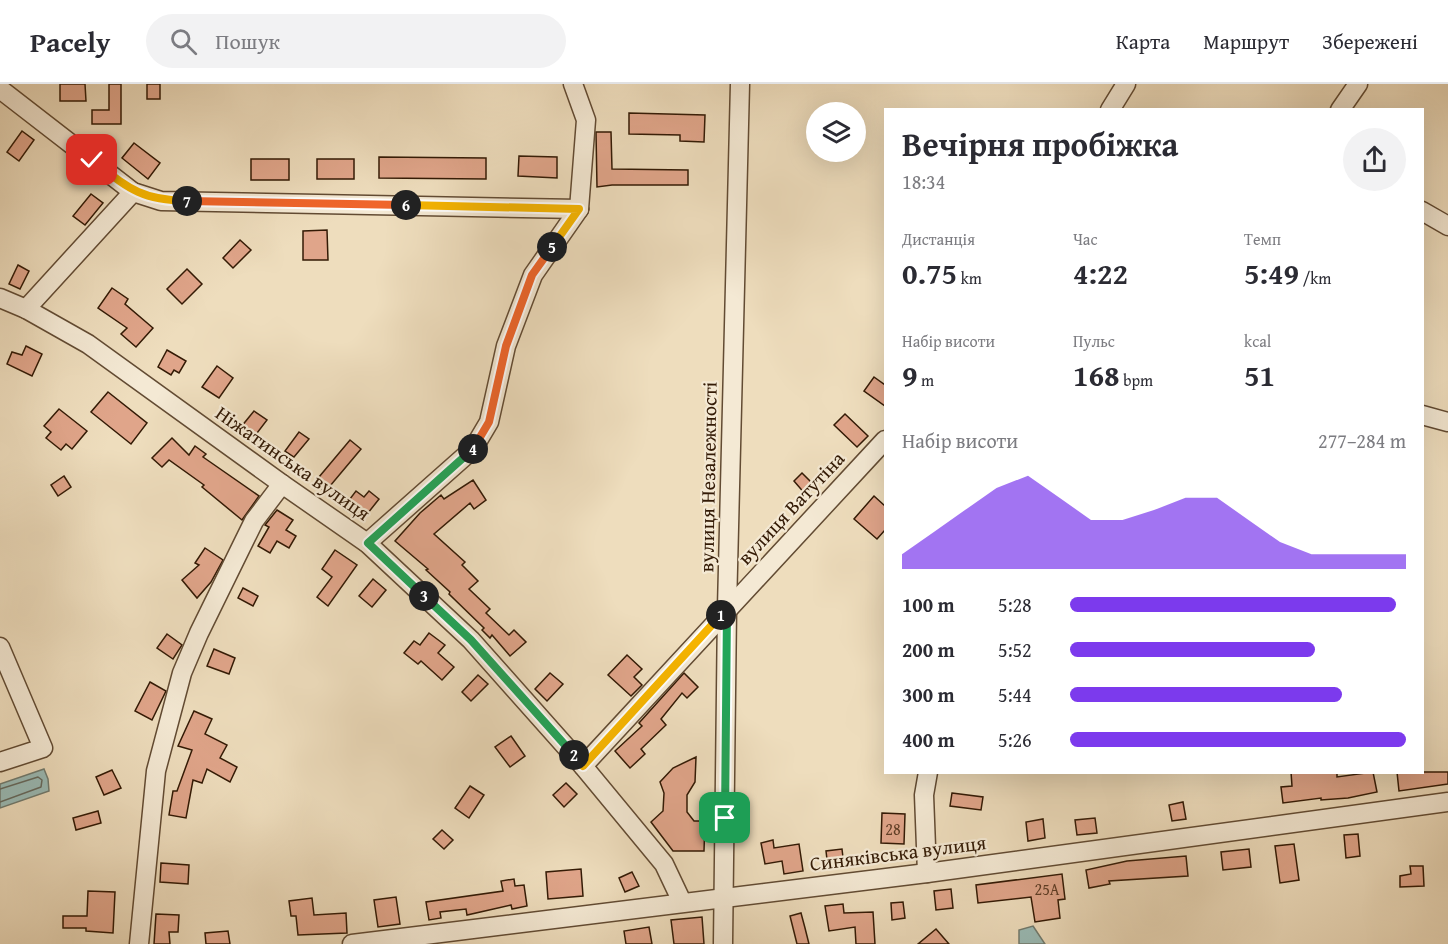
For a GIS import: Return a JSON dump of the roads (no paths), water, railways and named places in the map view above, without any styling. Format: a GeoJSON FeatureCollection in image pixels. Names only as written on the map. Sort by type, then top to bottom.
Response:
{"type":"FeatureCollection","features":[{"type":"Feature","properties":{"kind":"street"},"geometry":{"type":"LineString","coordinates":[[368,543],[473,449],[489,422],[506,346],[532,275],[579,209],[586,120],[573,84]]}},
{"type":"Feature","properties":{"kind":"street","name":"вулиця Незалежності"},"geometry":{"type":"LineString","coordinates":[[723,944],[727,609],[740,84]]}},
{"type":"Feature","properties":{"kind":"street"},"geometry":{"type":"LineString","coordinates":[[1111,108],[1126,84]]}},
{"type":"Feature","properties":{"kind":"street"},"geometry":{"type":"LineString","coordinates":[[1341,108],[1358,84]]}},
{"type":"Feature","properties":{"kind":"street"},"geometry":{"type":"LineString","coordinates":[[0,89],[133,192],[162,201],[579,209]]}},
{"type":"Feature","properties":{"kind":"street"},"geometry":{"type":"LineString","coordinates":[[26,309],[133,192]]}},
{"type":"Feature","properties":{"kind":"street"},"geometry":{"type":"LineString","coordinates":[[1424,213],[1448,226]]}},
{"type":"Feature","properties":{"kind":"street","name":"Ніжатинська вулиця"},"geometry":{"type":"LineString","coordinates":[[0,298],[26,309],[88,344],[368,543],[471,640],[583,766],[664,864],[682,902]]}},
{"type":"Feature","properties":{"kind":"street"},"geometry":{"type":"LineString","coordinates":[[1424,416],[1448,422]]}},
{"type":"Feature","properties":{"kind":"street","name":"вулиця Ватутіна"},"geometry":{"type":"LineString","coordinates":[[583,766],[884,441]]}},
{"type":"Feature","properties":{"kind":"street"},"geometry":{"type":"LineString","coordinates":[[140,944],[156,771],[182,674],[199,633],[254,521],[282,484]]}},
{"type":"Feature","properties":{"kind":"street"},"geometry":{"type":"LineString","coordinates":[[0,647],[43,748],[0,762]]}},
{"type":"Feature","properties":{"kind":"street"},"geometry":{"type":"LineString","coordinates":[[927,873],[924,795],[928,774]]}},
{"type":"Feature","properties":{"kind":"street","name":"Синяківська вулиця"},"geometry":{"type":"LineString","coordinates":[[352,944],[411,940],[682,902],[927,873],[1448,802]]}},
{"type":"Feature","properties":{"kind":"water"},"geometry":{"type":"Polygon","coordinates":[[[44,769],[49,791],[0,808],[0,784],[44,769]]]}},
{"type":"Feature","properties":{"kind":"water"},"geometry":{"type":"Polygon","coordinates":[[[1033,926],[1045,944],[1019,944],[1019,930],[1033,926]]]}}]}
